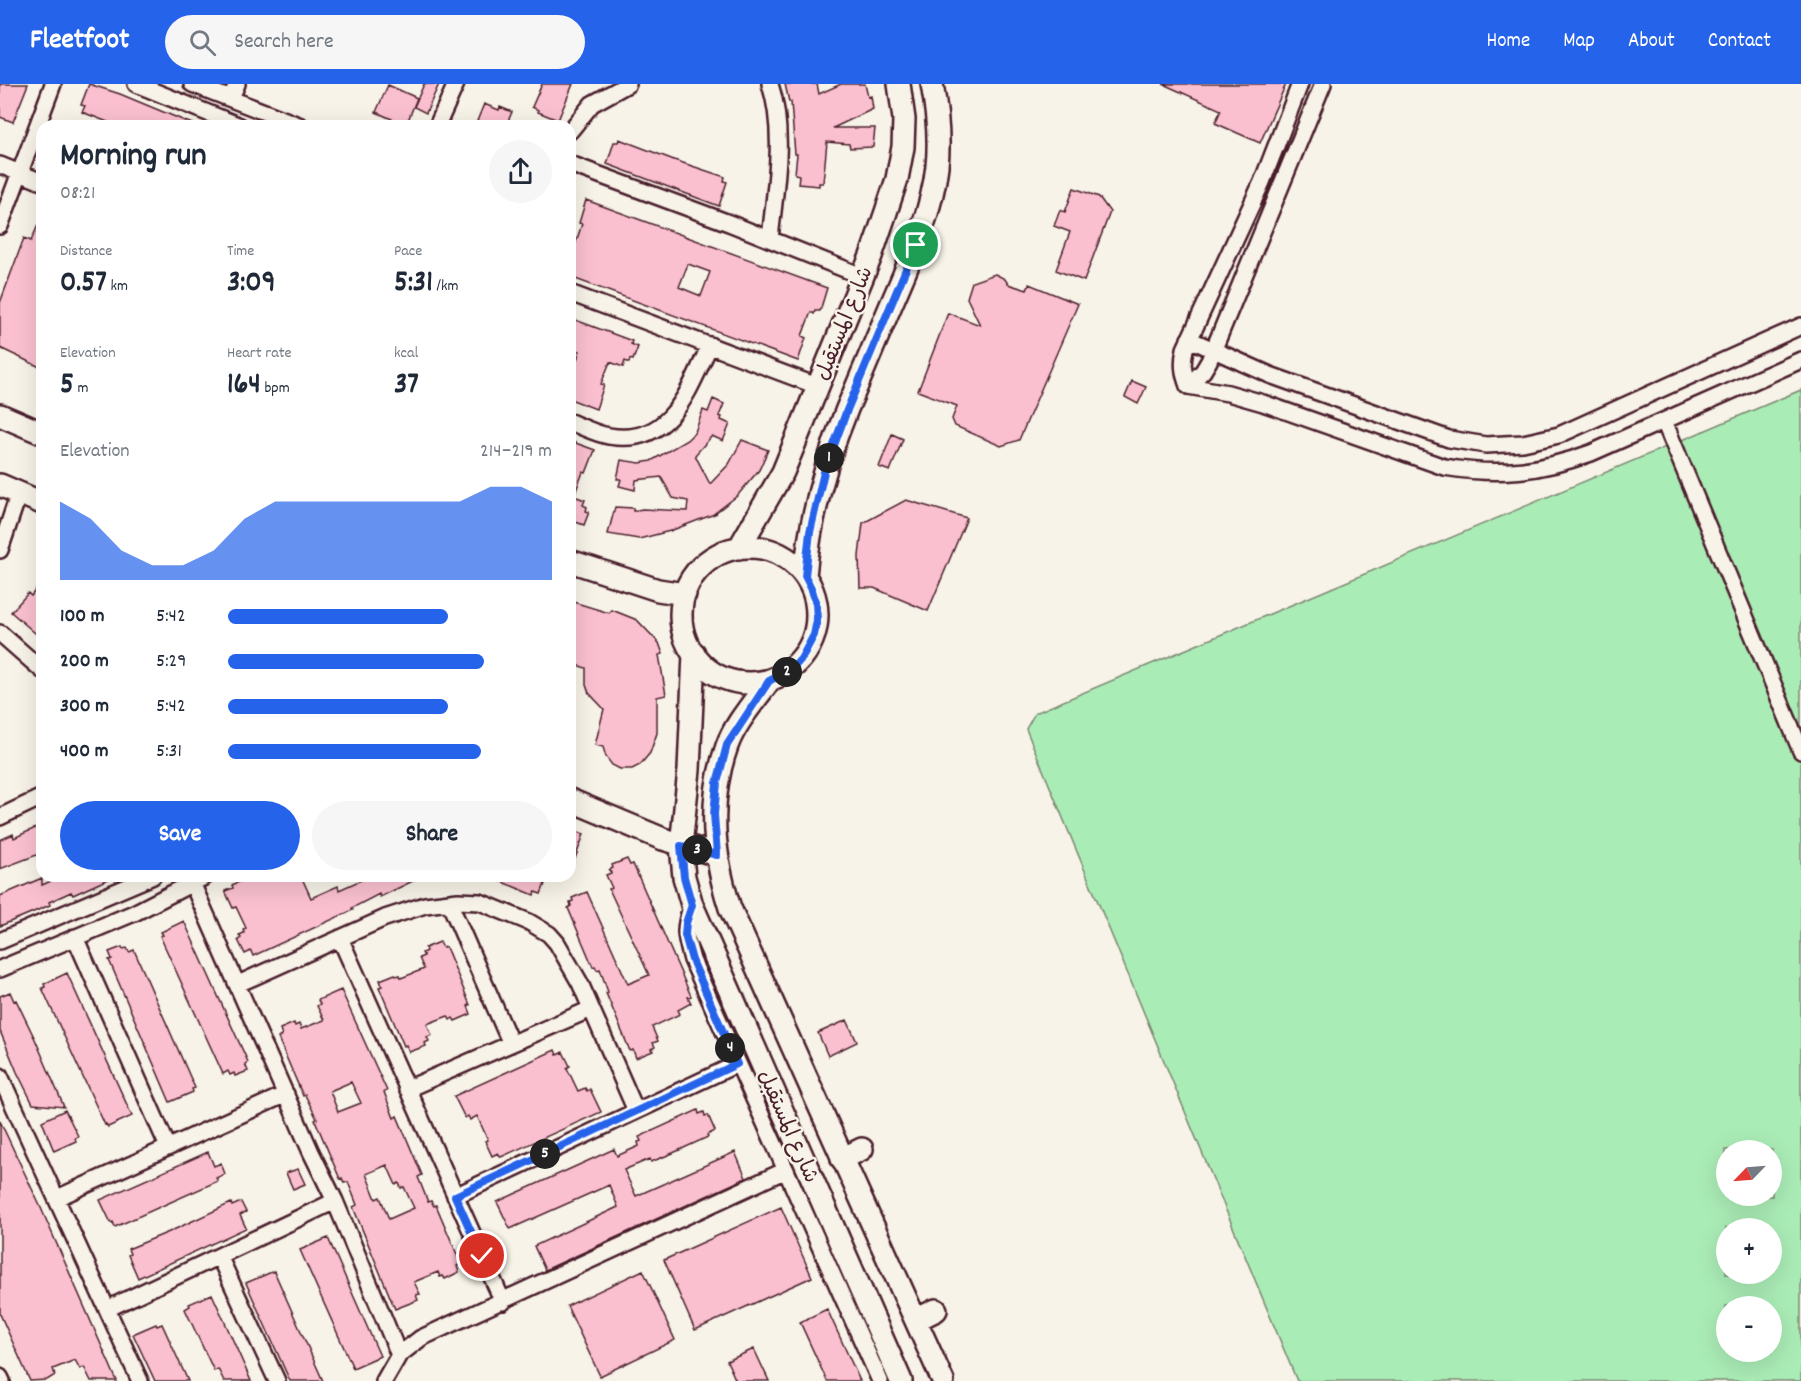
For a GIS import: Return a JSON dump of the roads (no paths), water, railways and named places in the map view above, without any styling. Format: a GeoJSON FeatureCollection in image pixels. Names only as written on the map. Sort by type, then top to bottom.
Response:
{"type":"FeatureCollection","features":[{"type":"Feature","properties":{"kind":"street"},"geometry":{"type":"LineString","coordinates":[[40,120],[53,84]]}},
{"type":"Feature","properties":{"kind":"street"},"geometry":{"type":"LineString","coordinates":[[136,84],[225,120]]}},
{"type":"Feature","properties":{"kind":"street"},"geometry":{"type":"LineString","coordinates":[[192,84],[234,91],[290,120]]}},
{"type":"Feature","properties":{"kind":"street"},"geometry":{"type":"LineString","coordinates":[[440,120],[456,84]]}},
{"type":"Feature","properties":{"kind":"street"},"geometry":{"type":"LineString","coordinates":[[576,124],[592,104],[627,84]]}},
{"type":"Feature","properties":{"kind":"street"},"geometry":{"type":"LineString","coordinates":[[770,84],[777,113],[778,133],[770,239]]}},
{"type":"Feature","properties":{"kind":"street","name":"شارع المستقبل"},"geometry":{"type":"LineString","coordinates":[[738,548],[783,471],[862,276],[897,179],[903,147],[904,119],[898,84]]}},
{"type":"Feature","properties":{"kind":"street","name":"شارع المستقبل"},"geometry":{"type":"LineString","coordinates":[[805,576],[810,532],[824,472],[847,410],[916,245],[932,192],[937,164],[938,133],[932,84]]}},
{"type":"Feature","properties":{"kind":"street"},"geometry":{"type":"LineString","coordinates":[[1188,386],[1182,361],[1189,339],[1262,182],[1300,84]]}},
{"type":"Feature","properties":{"kind":"street"},"geometry":{"type":"LineString","coordinates":[[1188,386],[1203,371],[1213,350],[1323,84]]}},
{"type":"Feature","properties":{"kind":"street"},"geometry":{"type":"LineString","coordinates":[[0,226],[36,130]]}},
{"type":"Feature","properties":{"kind":"street"},"geometry":{"type":"LineString","coordinates":[[0,165],[36,180]]}},
{"type":"Feature","properties":{"kind":"street"},"geometry":{"type":"LineString","coordinates":[[576,166],[862,276]]}},
{"type":"Feature","properties":{"kind":"street"},"geometry":{"type":"LineString","coordinates":[[576,295],[817,387]]}},
{"type":"Feature","properties":{"kind":"street"},"geometry":{"type":"LineString","coordinates":[[1189,339],[1270,375],[1449,439],[1486,445],[1523,443],[1559,435],[1801,326]]}},
{"type":"Feature","properties":{"kind":"street"},"geometry":{"type":"LineString","coordinates":[[576,424],[607,436],[621,437],[646,434],[657,429],[682,404],[710,345]]}},
{"type":"Feature","properties":{"kind":"street"},"geometry":{"type":"LineString","coordinates":[[1188,386],[1228,393],[1263,403],[1444,467],[1474,472],[1504,473],[1563,464],[1801,360]]}},
{"type":"Feature","properties":{"kind":"street"},"geometry":{"type":"LineString","coordinates":[[0,415],[36,430]]}},
{"type":"Feature","properties":{"kind":"street"},"geometry":{"type":"LineString","coordinates":[[1664,421],[1801,751]]}},
{"type":"Feature","properties":{"kind":"street"},"geometry":{"type":"LineString","coordinates":[[0,550],[10,489],[36,500]]}},
{"type":"Feature","properties":{"kind":"street"},"geometry":{"type":"LineString","coordinates":[[738,548],[763,549],[791,562],[805,576],[816,604],[817,620],[814,635],[801,659],[792,669],[769,681],[735,682],[710,671],[686,640],[682,625],[682,609],[690,582],[699,569],[724,552],[738,548]]}},
{"type":"Feature","properties":{"kind":"street"},"geometry":{"type":"LineString","coordinates":[[576,563],[658,590],[685,594]]}},
{"type":"Feature","properties":{"kind":"street"},"geometry":{"type":"LineString","coordinates":[[0,633],[36,665]]}},
{"type":"Feature","properties":{"kind":"street","name":"شارع المستقبل"},"geometry":{"type":"LineString","coordinates":[[694,653],[689,770],[681,846],[684,877],[692,905],[902,1381]]}},
{"type":"Feature","properties":{"kind":"street","name":"شارع المستقبل"},"geometry":{"type":"LineString","coordinates":[[769,681],[727,745],[717,783],[714,814],[717,855],[730,908],[883,1253],[943,1381]]}},
{"type":"Feature","properties":{"kind":"street"},"geometry":{"type":"LineString","coordinates":[[2,811],[36,799]]}},
{"type":"Feature","properties":{"kind":"street"},"geometry":{"type":"LineString","coordinates":[[576,802],[681,846],[717,855]]}},
{"type":"Feature","properties":{"kind":"street"},"geometry":{"type":"LineString","coordinates":[[0,941],[139,882]]}},
{"type":"Feature","properties":{"kind":"street"},"geometry":{"type":"LineString","coordinates":[[0,969],[134,913],[189,882]]}},
{"type":"Feature","properties":{"kind":"street"},"geometry":{"type":"LineString","coordinates":[[198,882],[238,984],[335,1201],[399,1355]]}},
{"type":"Feature","properties":{"kind":"street"},"geometry":{"type":"LineString","coordinates":[[448,902],[511,1044]]}},
{"type":"Feature","properties":{"kind":"street"},"geometry":{"type":"LineString","coordinates":[[238,984],[395,915],[425,905],[480,902],[529,922],[549,934],[570,963],[636,1111]]}},
{"type":"Feature","properties":{"kind":"street"},"geometry":{"type":"LineString","coordinates":[[692,905],[685,935],[692,960],[880,1381]]}},
{"type":"Feature","properties":{"kind":"street"},"geometry":{"type":"LineString","coordinates":[[75,937],[168,1147]]}},
{"type":"Feature","properties":{"kind":"street"},"geometry":{"type":"LineString","coordinates":[[340,939],[503,1302]]}},
{"type":"Feature","properties":{"kind":"street"},"geometry":{"type":"LineString","coordinates":[[407,1089],[591,1010]]}},
{"type":"Feature","properties":{"kind":"street"},"geometry":{"type":"LineString","coordinates":[[455,1196],[737,1064]]}},
{"type":"Feature","properties":{"kind":"street"},"geometry":{"type":"LineString","coordinates":[[2,1085],[57,1198],[140,1381]]}},
{"type":"Feature","properties":{"kind":"street"},"geometry":{"type":"LineString","coordinates":[[57,1198],[286,1094]]}},
{"type":"Feature","properties":{"kind":"street"},"geometry":{"type":"LineString","coordinates":[[842,1159],[862,1149]]}},
{"type":"Feature","properties":{"kind":"street"},"geometry":{"type":"LineString","coordinates":[[384,1381],[399,1355],[422,1338],[786,1170]]}},
{"type":"Feature","properties":{"kind":"street"},"geometry":{"type":"LineString","coordinates":[[107,1309],[335,1201]]}},
{"type":"Feature","properties":{"kind":"street"},"geometry":{"type":"LineString","coordinates":[[852,1268],[883,1253]]}},
{"type":"Feature","properties":{"kind":"street"},"geometry":{"type":"LineString","coordinates":[[219,1256],[277,1381]]}},
{"type":"Feature","properties":{"kind":"street"},"geometry":{"type":"LineString","coordinates":[[916,1320],[936,1310]]}}]}
